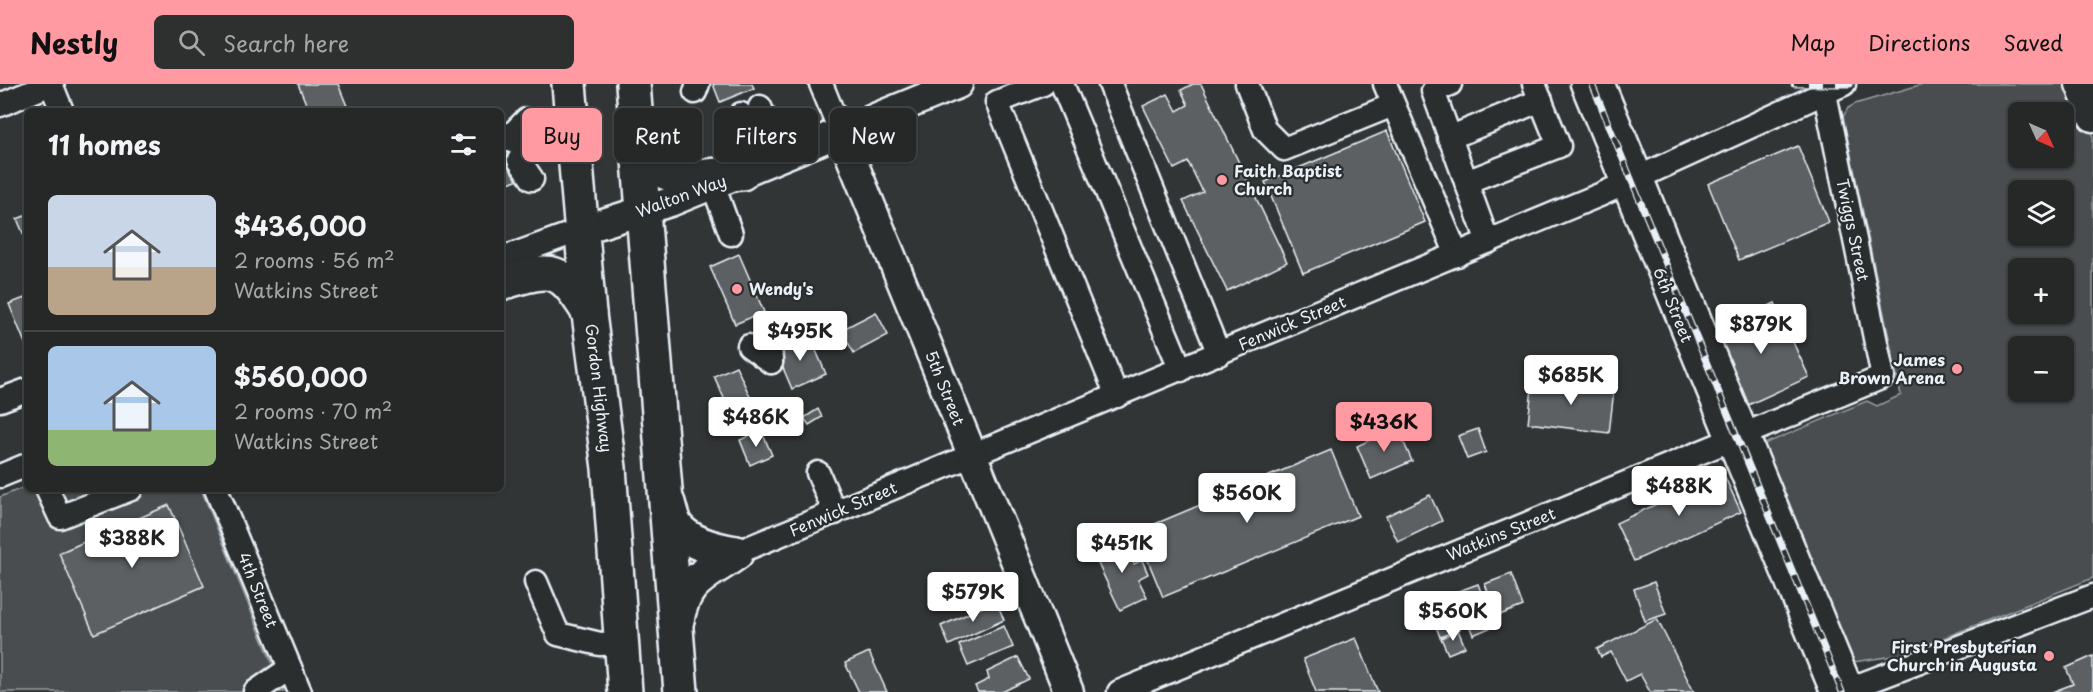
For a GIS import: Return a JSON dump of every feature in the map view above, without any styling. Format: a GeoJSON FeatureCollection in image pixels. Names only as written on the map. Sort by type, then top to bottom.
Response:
{"type":"FeatureCollection","features":[{"type":"Feature","properties":{"kind":"highway","name":"Gordon Highway"},"geometry":{"type":"LineString","coordinates":[[569,84],[589,314],[609,468],[625,691]]}},
{"type":"Feature","properties":{"kind":"highway"},"geometry":{"type":"LineString","coordinates":[[633,84],[635,108]]}},
{"type":"Feature","properties":{"kind":"highway"},"geometry":{"type":"LineString","coordinates":[[639,162],[681,692]]}},
{"type":"Feature","properties":{"kind":"highway"},"geometry":{"type":"LineString","coordinates":[[651,162],[657,170],[677,176],[762,165]]}},
{"type":"Feature","properties":{"kind":"highway"},"geometry":{"type":"LineString","coordinates":[[504,283],[544,272],[554,273],[572,286],[589,314]]}},
{"type":"Feature","properties":{"kind":"highway"},"geometry":{"type":"LineString","coordinates":[[665,497],[676,525],[683,532],[718,550],[736,553]]}},
{"type":"Feature","properties":{"kind":"highway"},"geometry":{"type":"LineString","coordinates":[[675,627],[681,600],[694,581],[736,553]]}},
{"type":"Feature","properties":{"kind":"main road","name":"Walton Way"},"geometry":{"type":"LineString","coordinates":[[901,108],[958,84]]}},
{"type":"Feature","properties":{"kind":"main road"},"geometry":{"type":"LineString","coordinates":[[2080,84],[2093,117]]}},
{"type":"Feature","properties":{"kind":"main road","name":"Walton Way"},"geometry":{"type":"LineString","coordinates":[[581,230],[713,185],[830,137]]}},
{"type":"Feature","properties":{"kind":"main road","name":"5th Street"},"geometry":{"type":"LineString","coordinates":[[853,162],[1070,692]]}},
{"type":"Feature","properties":{"kind":"street"},"geometry":{"type":"LineString","coordinates":[[0,105],[51,84],[61,108]]}},
{"type":"Feature","properties":{"kind":"street","name":"5th Street"},"geometry":{"type":"LineString","coordinates":[[821,84],[831,108]]}},
{"type":"Feature","properties":{"kind":"street"},"geometry":{"type":"LineString","coordinates":[[1043,84],[997,102],[1117,396]]}},
{"type":"Feature","properties":{"kind":"street"},"geometry":{"type":"LineString","coordinates":[[1062,84],[1180,370]]}},
{"type":"Feature","properties":{"kind":"street"},"geometry":{"type":"LineString","coordinates":[[1110,84],[1219,354]]}},
{"type":"Feature","properties":{"kind":"street"},"geometry":{"type":"LineString","coordinates":[[1247,84],[1265,130],[1284,149],[1389,94],[1457,255]]}},
{"type":"Feature","properties":{"kind":"street"},"geometry":{"type":"LineString","coordinates":[[1450,84],[1432,91],[1488,242]]}},
{"type":"Feature","properties":{"kind":"street","name":"6th Street"},"geometry":{"type":"LineString","coordinates":[[1582,84],[1632,180],[1844,691]]}},
{"type":"Feature","properties":{"kind":"street","name":"6th Street"},"geometry":{"type":"LineString","coordinates":[[1603,84],[1632,180]]}},
{"type":"Feature","properties":{"kind":"street","name":"Fenwick Street"},"geometry":{"type":"LineString","coordinates":[[736,553],[1488,242],[1632,180],[1830,87]]}},
{"type":"Feature","properties":{"kind":"street","name":"Twiggs Street"},"geometry":{"type":"LineString","coordinates":[[1830,87],[1883,376]]}},
{"type":"Feature","properties":{"kind":"street"},"geometry":{"type":"LineString","coordinates":[[1449,138],[1538,92],[1559,146],[1466,182]]}},
{"type":"Feature","properties":{"kind":"street"},"geometry":{"type":"LineString","coordinates":[[522,124],[511,135],[522,160]]}},
{"type":"Feature","properties":{"kind":"street"},"geometry":{"type":"LineString","coordinates":[[713,185],[731,234]]}},
{"type":"Feature","properties":{"kind":"street","name":"Walton Way"},"geometry":{"type":"LineString","coordinates":[[504,258],[581,230]]}},
{"type":"Feature","properties":{"kind":"street","name":"Watkins Street"},"geometry":{"type":"LineString","coordinates":[[1119,692],[1883,376]]}},
{"type":"Feature","properties":{"kind":"street"},"geometry":{"type":"LineString","coordinates":[[0,400],[24,391]]}},
{"type":"Feature","properties":{"kind":"street"},"geometry":{"type":"LineString","coordinates":[[0,476],[24,466]]}},
{"type":"Feature","properties":{"kind":"street"},"geometry":{"type":"LineString","coordinates":[[818,473],[835,513]]}},
{"type":"Feature","properties":{"kind":"street"},"geometry":{"type":"LineString","coordinates":[[48,492],[60,517],[123,492]]}},
{"type":"Feature","properties":{"kind":"street","name":"4th Street"},"geometry":{"type":"LineString","coordinates":[[217,492],[300,692]]}},
{"type":"Feature","properties":{"kind":"street"},"geometry":{"type":"LineString","coordinates":[[536,582],[558,634],[600,644],[621,643]]}},
{"type":"Feature","properties":{"kind":"street"},"geometry":{"type":"LineString","coordinates":[[1844,691],[2093,596]]}},
{"type":"Feature","properties":{"kind":"street"},"geometry":{"type":"LineString","coordinates":[[255,692],[290,668]]}},
{"type":"Feature","properties":{"kind":"shaded area","name":"James Brown Arena"},"geometry":{"type":"Polygon","coordinates":[[[1923,84],[2093,84],[2093,578],[1901,655],[1853,662],[1847,659],[1762,445],[1867,401],[1877,406],[1901,395],[1843,117],[1848,108],[1923,84]]]}},
{"type":"Feature","properties":{"kind":"shaded area"},"geometry":{"type":"Polygon","coordinates":[[[24,487],[24,492],[202,492],[284,692],[0,692],[0,497],[24,487]]]}},
{"type":"Feature","properties":{"kind":"building"},"geometry":{"type":"Polygon","coordinates":[[[298,84],[338,84],[348,108],[308,108],[298,84]]]}},
{"type":"Feature","properties":{"kind":"building"},"geometry":{"type":"Polygon","coordinates":[[[713,84],[752,84],[754,88],[720,102],[713,84]]]}},
{"type":"Feature","properties":{"kind":"building","name":"Faith Baptist Church"},"geometry":{"type":"Polygon","coordinates":[[[1193,84],[1201,84],[1287,262],[1227,291],[1183,201],[1203,192],[1188,162],[1174,169],[1143,106],[1168,94],[1177,111],[1188,105],[1181,90],[1193,84]]]}},
{"type":"Feature","properties":{"kind":"building"},"geometry":{"type":"Polygon","coordinates":[[[1387,131],[1425,222],[1303,273],[1265,182],[1387,131]]]}},
{"type":"Feature","properties":{"kind":"building"},"geometry":{"type":"Polygon","coordinates":[[[504,136],[521,178],[504,185],[504,136]]]}},
{"type":"Feature","properties":{"kind":"building"},"geometry":{"type":"Polygon","coordinates":[[[1798,146],[1829,222],[1739,260],[1708,184],[1798,146]]]}},
{"type":"Feature","properties":{"kind":"building"},"geometry":{"type":"Polygon","coordinates":[[[24,216],[24,235],[17,219],[24,216]]]}},
{"type":"Feature","properties":{"kind":"building","name":"Wendy's"},"geometry":{"type":"Polygon","coordinates":[[[739,254],[764,312],[735,324],[710,267],[739,254]]]}},
{"type":"Feature","properties":{"kind":"building"},"geometry":{"type":"Polygon","coordinates":[[[24,298],[24,341],[9,304],[24,298]]]}},
{"type":"Feature","properties":{"kind":"building"},"geometry":{"type":"Polygon","coordinates":[[[1775,303],[1809,377],[1746,406],[1712,333],[1775,303]]]}},
{"type":"Feature","properties":{"kind":"building"},"geometry":{"type":"Polygon","coordinates":[[[876,312],[888,335],[854,353],[841,330],[876,312]]]}},
{"type":"Feature","properties":{"kind":"building"},"geometry":{"type":"Polygon","coordinates":[[[809,334],[826,374],[792,389],[775,349],[809,334]]]}},
{"type":"Feature","properties":{"kind":"building"},"geometry":{"type":"Polygon","coordinates":[[[736,366],[762,423],[740,433],[714,376],[736,366]]]}},
{"type":"Feature","properties":{"kind":"building"},"geometry":{"type":"Polygon","coordinates":[[[1533,379],[1614,390],[1609,433],[1528,423],[1533,379]]]}},
{"type":"Feature","properties":{"kind":"building"},"geometry":{"type":"Polygon","coordinates":[[[818,409],[822,417],[809,425],[804,418],[818,409]]]}},
{"type":"Feature","properties":{"kind":"building"},"geometry":{"type":"Polygon","coordinates":[[[1397,427],[1412,461],[1371,479],[1357,446],[1397,427]]]}},
{"type":"Feature","properties":{"kind":"building"},"geometry":{"type":"Polygon","coordinates":[[[1478,429],[1486,452],[1467,459],[1458,436],[1478,429]]]}},
{"type":"Feature","properties":{"kind":"building"},"geometry":{"type":"Polygon","coordinates":[[[761,430],[772,455],[750,465],[740,440],[761,430]]]}},
{"type":"Feature","properties":{"kind":"building"},"geometry":{"type":"Polygon","coordinates":[[[1331,450],[1358,516],[1163,597],[1136,532],[1331,450]]]}},
{"type":"Feature","properties":{"kind":"building"},"geometry":{"type":"Polygon","coordinates":[[[1723,473],[1741,512],[1634,561],[1616,523],[1723,473]]]}},
{"type":"Feature","properties":{"kind":"building"},"geometry":{"type":"Polygon","coordinates":[[[1430,495],[1442,521],[1398,542],[1386,516],[1430,495]]]}},
{"type":"Feature","properties":{"kind":"building"},"geometry":{"type":"Polygon","coordinates":[[[169,505],[204,586],[94,634],[59,553],[169,505]]]}},
{"type":"Feature","properties":{"kind":"building"},"geometry":{"type":"Polygon","coordinates":[[[1122,539],[1134,564],[1142,560],[1148,574],[1138,579],[1147,597],[1120,610],[1093,553],[1122,539]]]}},
{"type":"Feature","properties":{"kind":"building"},"geometry":{"type":"Polygon","coordinates":[[[1511,574],[1523,606],[1497,616],[1485,584],[1511,574]]]}},
{"type":"Feature","properties":{"kind":"building"},"geometry":{"type":"Polygon","coordinates":[[[1654,582],[1666,614],[1645,621],[1634,589],[1654,582]]]}},
{"type":"Feature","properties":{"kind":"building"},"geometry":{"type":"Polygon","coordinates":[[[1478,584],[1494,626],[1473,635],[1456,592],[1478,584]]]}},
{"type":"Feature","properties":{"kind":"building"},"geometry":{"type":"Polygon","coordinates":[[[1448,598],[1460,629],[1440,637],[1428,606],[1448,598]]]}},
{"type":"Feature","properties":{"kind":"building"},"geometry":{"type":"Polygon","coordinates":[[[996,601],[1004,620],[949,645],[941,626],[996,601]]]}},
{"type":"Feature","properties":{"kind":"building"},"geometry":{"type":"Polygon","coordinates":[[[1657,619],[1694,692],[1650,692],[1640,674],[1626,681],[1611,652],[1601,657],[1597,649],[1657,619]]]}},
{"type":"Feature","properties":{"kind":"building"},"geometry":{"type":"Polygon","coordinates":[[[1004,626],[1013,647],[968,666],[959,645],[1004,626]]]}},
{"type":"Feature","properties":{"kind":"building"},"geometry":{"type":"Polygon","coordinates":[[[1458,630],[1465,647],[1448,654],[1441,638],[1458,630]]]}},
{"type":"Feature","properties":{"kind":"building"},"geometry":{"type":"Polygon","coordinates":[[[1356,638],[1378,692],[1316,692],[1303,659],[1356,638]]]}},
{"type":"Feature","properties":{"kind":"building"},"geometry":{"type":"Polygon","coordinates":[[[869,652],[887,692],[859,692],[845,663],[869,652]]]}},
{"type":"Feature","properties":{"kind":"building"},"geometry":{"type":"Polygon","coordinates":[[[2093,656],[2093,692],[2052,692],[2073,684],[2066,668],[2093,656]]]}},
{"type":"Feature","properties":{"kind":"building"},"geometry":{"type":"Polygon","coordinates":[[[1018,657],[1029,679],[1002,692],[978,692],[975,686],[989,679],[987,672],[1018,657]]]}},
{"type":"Feature","properties":{"kind":"railway"},"geometry":{"type":"LineString","coordinates":[[1592,84],[1842,692]]}},
{"type":"Feature","properties":{"kind":"railway"},"geometry":{"type":"LineString","coordinates":[[1794,84],[1850,84]]}},
{"type":"Feature","properties":{"kind":"place","name":"Faith Baptist Church"},"geometry":{"type":"Point","coordinates":[1222,180]}},
{"type":"Feature","properties":{"kind":"place","name":"Wendy's"},"geometry":{"type":"Point","coordinates":[737,289]}},
{"type":"Feature","properties":{"kind":"place","name":"James Brown Arena"},"geometry":{"type":"Point","coordinates":[1957,369]}},
{"type":"Feature","properties":{"kind":"place","name":"First Presbyterian Church in Augusta"},"geometry":{"type":"Point","coordinates":[2049,656]}}]}
